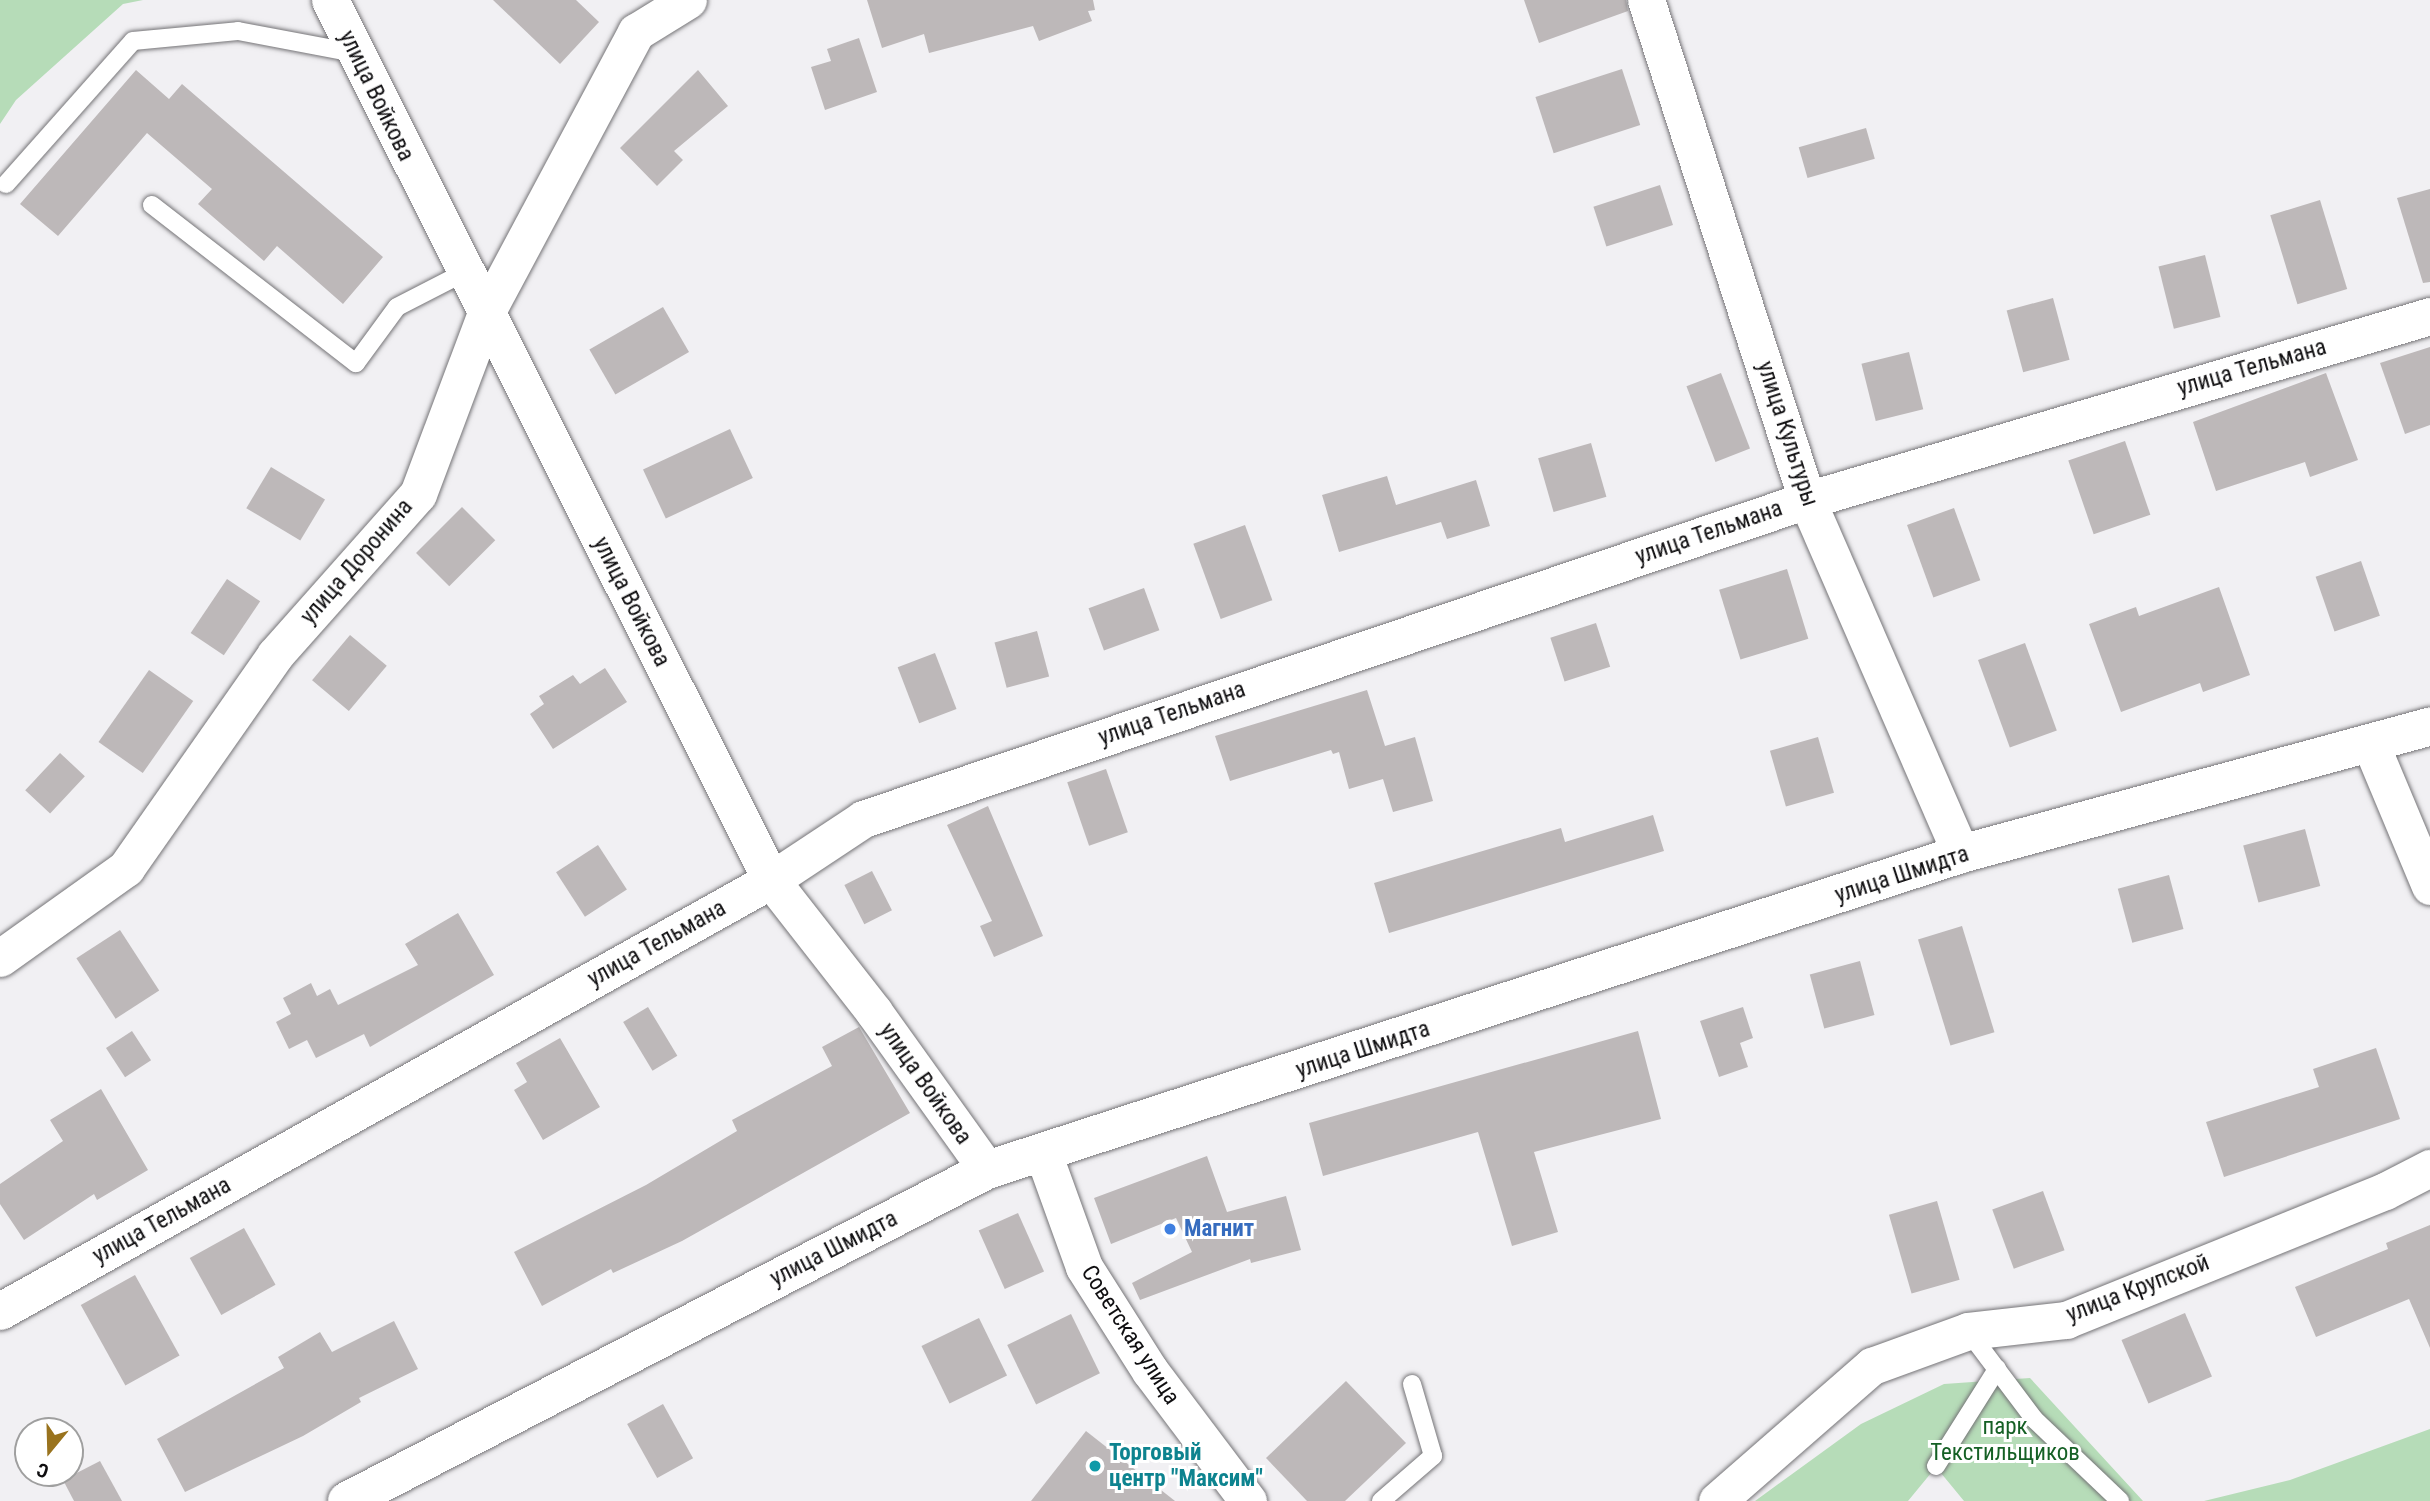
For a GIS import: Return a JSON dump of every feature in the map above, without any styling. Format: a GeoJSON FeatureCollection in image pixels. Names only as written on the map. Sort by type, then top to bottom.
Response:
{"type":"FeatureCollection","features":[{"type":"Feature","properties":{"kind":"main road","name":"улица Шмидта"},"geometry":{"type":"LineString","coordinates":[[347,1501],[987,1170],[1961,854],[2430,727]]}},
{"type":"Feature","properties":{"kind":"street","name":"улица Войкова"},"geometry":{"type":"LineString","coordinates":[[330,0],[354,53],[771,880],[874,1013],[987,1170]]}},
{"type":"Feature","properties":{"kind":"street","name":"улица Доронина"},"geometry":{"type":"LineString","coordinates":[[0,958],[127,869],[275,655],[418,494],[486,313],[636,32],[688,0]]}},
{"type":"Feature","properties":{"kind":"street","name":"улица Культуры"},"geometry":{"type":"LineString","coordinates":[[1646,0],[1807,500],[1961,854]]}},
{"type":"Feature","properties":{"kind":"street","name":"улица Тельмана"},"geometry":{"type":"LineString","coordinates":[[0,1311],[771,880],[863,819],[1807,500],[2430,316]]}},
{"type":"Feature","properties":{"kind":"street"},"geometry":{"type":"LineString","coordinates":[[2371,745],[2430,886]]}},
{"type":"Feature","properties":{"kind":"street","name":"Советская улица"},"geometry":{"type":"LineString","coordinates":[[1042,1153],[1084,1267],[1150,1371],[1248,1501]]}},
{"type":"Feature","properties":{"kind":"street","name":"улица Крупской"},"geometry":{"type":"LineString","coordinates":[[1717,1501],[1872,1366],[1968,1331],[2066,1320],[2385,1191],[2430,1168]]}},
{"type":"Feature","properties":{"kind":"lane"},"geometry":{"type":"LineString","coordinates":[[6,184],[133,41],[238,31],[354,53]]}},
{"type":"Feature","properties":{"kind":"lane"},"geometry":{"type":"LineString","coordinates":[[152,205],[356,363],[397,307],[466,272]]}},
{"type":"Feature","properties":{"kind":"lane"},"geometry":{"type":"LineString","coordinates":[[1968,1331],[2034,1419],[2120,1501]]}},
{"type":"Feature","properties":{"kind":"lane"},"geometry":{"type":"LineString","coordinates":[[1936,1466],[1997,1369]]}},
{"type":"Feature","properties":{"kind":"lane"},"geometry":{"type":"LineString","coordinates":[[1381,1501],[1433,1456],[1412,1384]]}},
{"type":"Feature","properties":{"kind":"green space"},"geometry":{"type":"Polygon","coordinates":[[[0,0],[143,0],[123,4],[16,100],[0,124],[0,0]]]}},
{"type":"Feature","properties":{"kind":"green space","name":"парк Текстильщиков"},"geometry":{"type":"Polygon","coordinates":[[[2030,1378],[2143,1501],[1964,1501],[1936,1467],[1908,1501],[1755,1501],[1861,1424],[1944,1384],[2030,1378]]]}},
{"type":"Feature","properties":{"kind":"green space"},"geometry":{"type":"Polygon","coordinates":[[[2430,1429],[2430,1501],[2204,1501],[2290,1480],[2430,1429]]]}},
{"type":"Feature","properties":{"kind":"building"},"geometry":{"type":"Polygon","coordinates":[[[493,0],[576,0],[599,22],[560,64],[493,0]]]}},
{"type":"Feature","properties":{"kind":"building"},"geometry":{"type":"Polygon","coordinates":[[[867,0],[1093,0],[1095,10],[1088,11],[1092,21],[1039,41],[1033,26],[929,53],[924,34],[882,48],[867,0]]]}},
{"type":"Feature","properties":{"kind":"building"},"geometry":{"type":"Polygon","coordinates":[[[1524,0],[1626,0],[1628,11],[1539,43],[1524,0]]]}},
{"type":"Feature","properties":{"kind":"building"},"geometry":{"type":"Polygon","coordinates":[[[859,38],[877,92],[825,110],[811,67],[831,61],[827,49],[859,38]]]}},
{"type":"Feature","properties":{"kind":"building"},"geometry":{"type":"Polygon","coordinates":[[[1622,69],[1640,125],[1554,153],[1535,97],[1622,69]]]}},
{"type":"Feature","properties":{"kind":"building"},"geometry":{"type":"Polygon","coordinates":[[[136,70],[169,99],[182,84],[383,257],[343,304],[277,246],[264,261],[198,204],[212,189],[147,133],[58,236],[20,204],[136,70]]]}},
{"type":"Feature","properties":{"kind":"building"},"geometry":{"type":"Polygon","coordinates":[[[698,70],[728,106],[674,151],[683,160],[657,186],[620,148],[698,70]]]}},
{"type":"Feature","properties":{"kind":"building"},"geometry":{"type":"Polygon","coordinates":[[[1866,128],[1875,159],[1808,178],[1799,147],[1866,128]]]}},
{"type":"Feature","properties":{"kind":"building"},"geometry":{"type":"Polygon","coordinates":[[[1660,185],[1673,225],[1606,247],[1593,207],[1660,185]]]}},
{"type":"Feature","properties":{"kind":"building"},"geometry":{"type":"Polygon","coordinates":[[[2430,189],[2430,282],[2423,283],[2397,198],[2430,189]]]}},
{"type":"Feature","properties":{"kind":"building"},"geometry":{"type":"Polygon","coordinates":[[[2320,200],[2347,289],[2297,304],[2270,215],[2320,200]]]}},
{"type":"Feature","properties":{"kind":"building"},"geometry":{"type":"Polygon","coordinates":[[[2205,255],[2220,317],[2174,329],[2158,267],[2205,255]]]}},
{"type":"Feature","properties":{"kind":"building"},"geometry":{"type":"Polygon","coordinates":[[[2053,298],[2070,360],[2023,372],[2007,310],[2053,298]]]}},
{"type":"Feature","properties":{"kind":"building"},"geometry":{"type":"Polygon","coordinates":[[[663,307],[689,352],[615,395],[589,350],[663,307]]]}},
{"type":"Feature","properties":{"kind":"building"},"geometry":{"type":"Polygon","coordinates":[[[2430,347],[2430,425],[2405,434],[2380,363],[2430,347]]]}},
{"type":"Feature","properties":{"kind":"building"},"geometry":{"type":"Polygon","coordinates":[[[1909,352],[1923,409],[1876,421],[1861,364],[1909,352]]]}},
{"type":"Feature","properties":{"kind":"building"},"geometry":{"type":"Polygon","coordinates":[[[1721,373],[1750,449],[1715,462],[1686,386],[1721,373]]]}},
{"type":"Feature","properties":{"kind":"building"},"geometry":{"type":"Polygon","coordinates":[[[2326,373],[2358,460],[2310,477],[2305,462],[2216,491],[2193,422],[2326,373]]]}},
{"type":"Feature","properties":{"kind":"building"},"geometry":{"type":"Polygon","coordinates":[[[730,429],[753,478],[666,519],[643,470],[730,429]]]}},
{"type":"Feature","properties":{"kind":"building"},"geometry":{"type":"Polygon","coordinates":[[[2125,441],[2150,515],[2094,534],[2068,461],[2125,441]]]}},
{"type":"Feature","properties":{"kind":"building"},"geometry":{"type":"Polygon","coordinates":[[[1591,443],[1606,497],[1554,512],[1538,458],[1591,443]]]}},
{"type":"Feature","properties":{"kind":"building"},"geometry":{"type":"Polygon","coordinates":[[[271,467],[325,499],[300,541],[246,508],[271,467]]]}},
{"type":"Feature","properties":{"kind":"building"},"geometry":{"type":"Polygon","coordinates":[[[1387,476],[1396,505],[1476,480],[1490,526],[1447,539],[1441,522],[1339,552],[1322,495],[1387,476]]]}},
{"type":"Feature","properties":{"kind":"building"},"geometry":{"type":"Polygon","coordinates":[[[462,507],[495,540],[449,586],[416,553],[462,507]]]}},
{"type":"Feature","properties":{"kind":"building"},"geometry":{"type":"Polygon","coordinates":[[[1954,508],[1980,580],[1933,597],[1907,525],[1954,508]]]}},
{"type":"Feature","properties":{"kind":"building"},"geometry":{"type":"Polygon","coordinates":[[[1245,525],[1272,600],[1221,619],[1193,544],[1245,525]]]}},
{"type":"Feature","properties":{"kind":"building"},"geometry":{"type":"Polygon","coordinates":[[[2361,561],[2380,616],[2334,631],[2316,577],[2361,561]]]}},
{"type":"Feature","properties":{"kind":"building"},"geometry":{"type":"Polygon","coordinates":[[[1787,569],[1808,639],[1740,660],[1719,590],[1787,569]]]}},
{"type":"Feature","properties":{"kind":"building"},"geometry":{"type":"Polygon","coordinates":[[[227,579],[260,601],[224,655],[191,633],[227,579]]]}},
{"type":"Feature","properties":{"kind":"building"},"geometry":{"type":"Polygon","coordinates":[[[2219,587],[2250,675],[2203,692],[2200,683],[2121,712],[2089,624],[2136,607],[2139,616],[2219,587]]]}},
{"type":"Feature","properties":{"kind":"building"},"geometry":{"type":"Polygon","coordinates":[[[1144,588],[1159,630],[1104,650],[1089,608],[1144,588]]]}},
{"type":"Feature","properties":{"kind":"building"},"geometry":{"type":"Polygon","coordinates":[[[1596,623],[1610,667],[1565,682],[1550,638],[1596,623]]]}},
{"type":"Feature","properties":{"kind":"building"},"geometry":{"type":"Polygon","coordinates":[[[1037,631],[1049,676],[1007,688],[994,642],[1037,631]]]}},
{"type":"Feature","properties":{"kind":"building"},"geometry":{"type":"Polygon","coordinates":[[[350,635],[387,666],[349,711],[312,680],[350,635]]]}},
{"type":"Feature","properties":{"kind":"building"},"geometry":{"type":"Polygon","coordinates":[[[2025,643],[2057,730],[2010,747],[1978,660],[2025,643]]]}},
{"type":"Feature","properties":{"kind":"building"},"geometry":{"type":"Polygon","coordinates":[[[935,653],[957,709],[919,723],[898,667],[935,653]]]}},
{"type":"Feature","properties":{"kind":"building"},"geometry":{"type":"Polygon","coordinates":[[[605,668],[627,702],[553,749],[530,714],[544,704],[539,696],[573,675],[580,684],[605,668]]]}},
{"type":"Feature","properties":{"kind":"building"},"geometry":{"type":"Polygon","coordinates":[[[149,670],[193,701],[143,773],[99,742],[149,670]]]}},
{"type":"Feature","properties":{"kind":"building"},"geometry":{"type":"Polygon","coordinates":[[[1367,690],[1385,746],[1415,737],[1433,801],[1393,812],[1383,779],[1349,789],[1339,752],[1333,754],[1331,750],[1230,781],[1215,736],[1367,690]]]}},
{"type":"Feature","properties":{"kind":"building"},"geometry":{"type":"Polygon","coordinates":[[[1818,737],[1834,793],[1786,807],[1770,751],[1818,737]]]}},
{"type":"Feature","properties":{"kind":"building"},"geometry":{"type":"Polygon","coordinates":[[[60,753],[85,776],[50,813],[25,790],[60,753]]]}},
{"type":"Feature","properties":{"kind":"building"},"geometry":{"type":"Polygon","coordinates":[[[1106,769],[1128,832],[1089,846],[1067,782],[1106,769]]]}},
{"type":"Feature","properties":{"kind":"building"},"geometry":{"type":"Polygon","coordinates":[[[988,806],[1043,936],[994,957],[980,926],[992,921],[947,825],[988,806]]]}},
{"type":"Feature","properties":{"kind":"building"},"geometry":{"type":"Polygon","coordinates":[[[1653,815],[1664,851],[1389,933],[1374,883],[1561,828],[1565,842],[1653,815]]]}},
{"type":"Feature","properties":{"kind":"building"},"geometry":{"type":"Polygon","coordinates":[[[2305,829],[2320,886],[2258,903],[2243,846],[2305,829]]]}},
{"type":"Feature","properties":{"kind":"building"},"geometry":{"type":"Polygon","coordinates":[[[598,845],[627,889],[585,917],[556,872],[598,845]]]}},
{"type":"Feature","properties":{"kind":"building"},"geometry":{"type":"Polygon","coordinates":[[[872,871],[892,910],[864,924],[844,885],[872,871]]]}},
{"type":"Feature","properties":{"kind":"building"},"geometry":{"type":"Polygon","coordinates":[[[2169,875],[2183,929],[2132,943],[2118,889],[2169,875]]]}},
{"type":"Feature","properties":{"kind":"building"},"geometry":{"type":"Polygon","coordinates":[[[458,913],[494,975],[370,1047],[364,1034],[316,1058],[307,1040],[289,1049],[276,1022],[291,1014],[283,998],[311,983],[317,996],[330,989],[338,1005],[418,965],[405,944],[458,913]]]}},
{"type":"Feature","properties":{"kind":"building"},"geometry":{"type":"Polygon","coordinates":[[[1962,926],[1994,1032],[1950,1046],[1918,939],[1962,926]]]}},
{"type":"Feature","properties":{"kind":"building"},"geometry":{"type":"Polygon","coordinates":[[[120,930],[159,990],[116,1019],[76,958],[120,930]]]}},
{"type":"Feature","properties":{"kind":"building"},"geometry":{"type":"Polygon","coordinates":[[[1860,961],[1874,1015],[1824,1029],[1810,974],[1860,961]]]}},
{"type":"Feature","properties":{"kind":"building"},"geometry":{"type":"Polygon","coordinates":[[[648,1007],[677,1056],[652,1071],[623,1022],[648,1007]]]}},
{"type":"Feature","properties":{"kind":"building"},"geometry":{"type":"Polygon","coordinates":[[[1743,1007],[1753,1038],[1740,1043],[1748,1067],[1719,1077],[1700,1021],[1743,1007]]]}},
{"type":"Feature","properties":{"kind":"building"},"geometry":{"type":"Polygon","coordinates":[[[859,1027],[910,1113],[682,1241],[613,1273],[611,1269],[542,1306],[514,1252],[646,1185],[737,1131],[732,1120],[832,1066],[822,1047],[859,1027]]]}},
{"type":"Feature","properties":{"kind":"building"},"geometry":{"type":"Polygon","coordinates":[[[132,1031],[151,1060],[125,1077],[106,1048],[132,1031]]]}},
{"type":"Feature","properties":{"kind":"building"},"geometry":{"type":"Polygon","coordinates":[[[1638,1031],[1661,1119],[1534,1152],[1558,1232],[1512,1246],[1478,1132],[1323,1176],[1309,1123],[1638,1031]]]}},
{"type":"Feature","properties":{"kind":"building"},"geometry":{"type":"Polygon","coordinates":[[[560,1038],[600,1107],[543,1140],[514,1090],[527,1082],[516,1063],[560,1038]]]}},
{"type":"Feature","properties":{"kind":"building"},"geometry":{"type":"Polygon","coordinates":[[[2376,1048],[2400,1119],[2224,1177],[2206,1122],[2319,1087],[2313,1069],[2376,1048]]]}},
{"type":"Feature","properties":{"kind":"building"},"geometry":{"type":"Polygon","coordinates":[[[101,1089],[148,1170],[97,1200],[94,1194],[24,1240],[0,1204],[0,1184],[63,1141],[50,1120],[101,1089]]]}},
{"type":"Feature","properties":{"kind":"building","name":"Магнит"},"geometry":{"type":"Polygon","coordinates":[[[1207,1156],[1227,1212],[1286,1196],[1301,1250],[1251,1263],[1250,1259],[1140,1300],[1132,1283],[1192,1252],[1176,1218],[1111,1244],[1094,1198],[1207,1156]]]}},
{"type":"Feature","properties":{"kind":"building"},"geometry":{"type":"Polygon","coordinates":[[[2043,1191],[2065,1250],[2014,1269],[1992,1209],[2043,1191]]]}},
{"type":"Feature","properties":{"kind":"building"},"geometry":{"type":"Polygon","coordinates":[[[1937,1201],[1960,1280],[1912,1294],[1889,1215],[1937,1201]]]}},
{"type":"Feature","properties":{"kind":"building"},"geometry":{"type":"Polygon","coordinates":[[[1018,1213],[1044,1271],[1005,1289],[979,1230],[1018,1213]]]}},
{"type":"Feature","properties":{"kind":"building"},"geometry":{"type":"Polygon","coordinates":[[[2430,1225],[2430,1348],[2409,1299],[2316,1337],[2295,1287],[2388,1249],[2386,1243],[2430,1225]]]}},
{"type":"Feature","properties":{"kind":"building"},"geometry":{"type":"Polygon","coordinates":[[[244,1228],[276,1285],[221,1315],[190,1258],[244,1228]]]}},
{"type":"Feature","properties":{"kind":"building"},"geometry":{"type":"Polygon","coordinates":[[[135,1275],[180,1355],[125,1386],[81,1305],[135,1275]]]}},
{"type":"Feature","properties":{"kind":"building"},"geometry":{"type":"Polygon","coordinates":[[[2185,1313],[2212,1377],[2148,1403],[2121,1340],[2185,1313]]]}},
{"type":"Feature","properties":{"kind":"building"},"geometry":{"type":"Polygon","coordinates":[[[1071,1314],[1100,1373],[1036,1404],[1007,1345],[1071,1314]]]}},
{"type":"Feature","properties":{"kind":"building"},"geometry":{"type":"Polygon","coordinates":[[[979,1318],[1007,1376],[950,1404],[921,1346],[979,1318]]]}},
{"type":"Feature","properties":{"kind":"building"},"geometry":{"type":"Polygon","coordinates":[[[394,1321],[418,1369],[359,1398],[361,1402],[303,1436],[185,1492],[157,1439],[284,1368],[278,1357],[320,1332],[332,1352],[394,1321]]]}},
{"type":"Feature","properties":{"kind":"building"},"geometry":{"type":"Polygon","coordinates":[[[1346,1381],[1406,1443],[1345,1501],[1307,1501],[1266,1458],[1346,1381]]]}},
{"type":"Feature","properties":{"kind":"building"},"geometry":{"type":"Polygon","coordinates":[[[663,1404],[693,1458],[657,1478],[627,1424],[663,1404]]]}},
{"type":"Feature","properties":{"kind":"building","name":"Торговый центр \"Максим\""},"geometry":{"type":"Polygon","coordinates":[[[1086,1431],[1175,1501],[1031,1501],[1086,1431]]]}},
{"type":"Feature","properties":{"kind":"building"},"geometry":{"type":"Polygon","coordinates":[[[100,1461],[122,1501],[74,1501],[67,1487],[84,1487],[84,1469],[100,1461]]]}},
{"type":"Feature","properties":{"kind":"place","name":"Магнит"},"geometry":{"type":"Point","coordinates":[1170,1229]}},
{"type":"Feature","properties":{"kind":"place","name":"Торговый центр \"Максим\""},"geometry":{"type":"Point","coordinates":[1095,1466]}}]}
